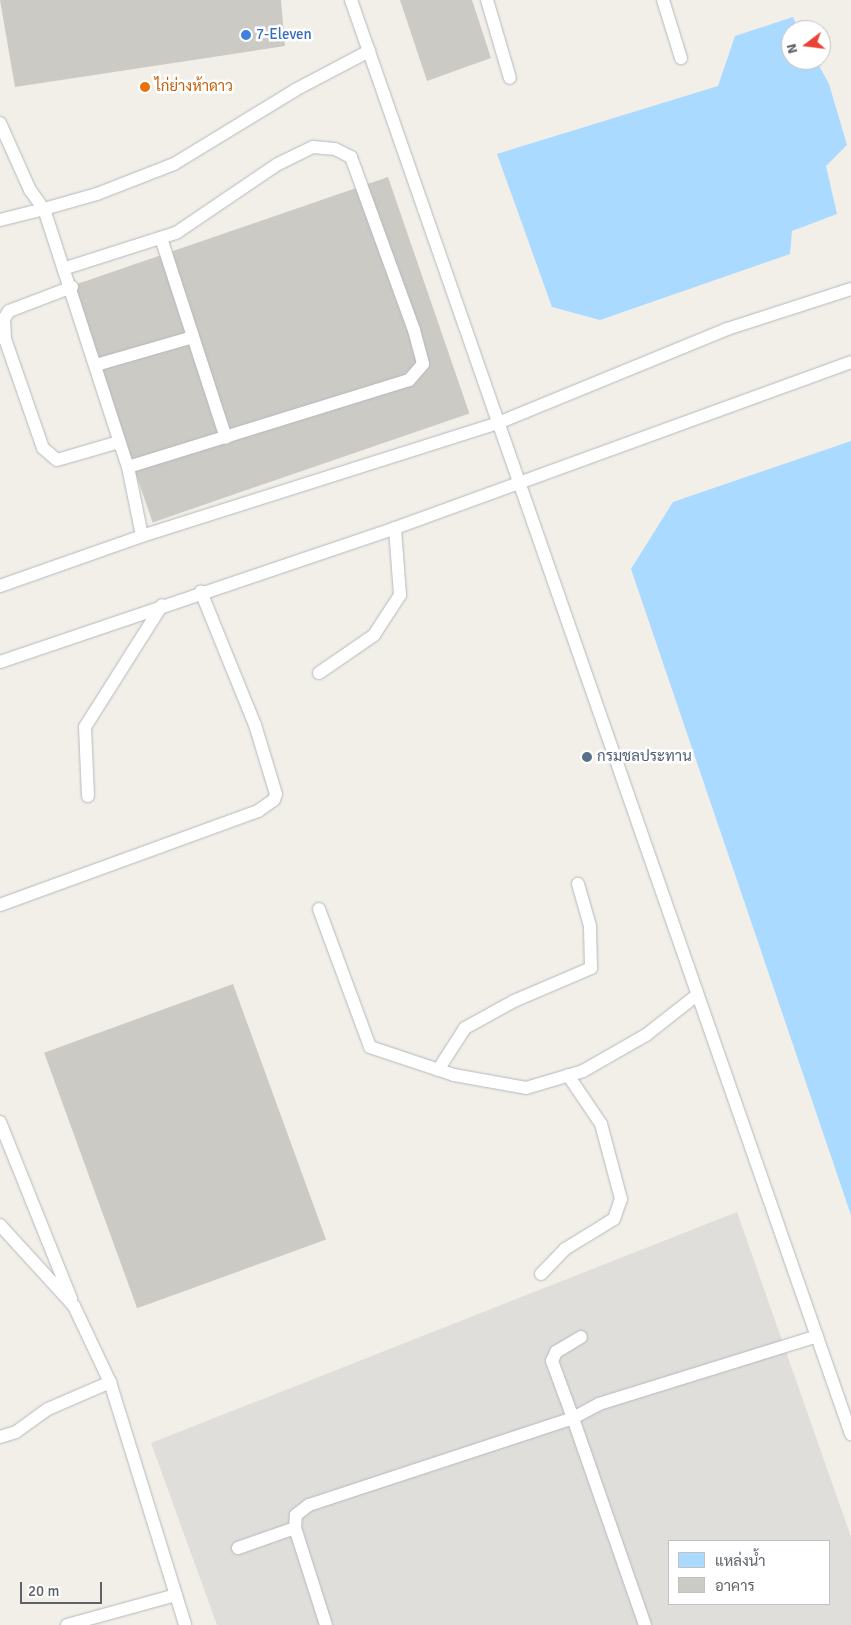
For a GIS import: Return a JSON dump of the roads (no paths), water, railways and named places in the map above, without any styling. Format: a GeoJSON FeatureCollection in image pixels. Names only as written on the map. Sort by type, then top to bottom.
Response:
{"type":"FeatureCollection","features":[{"type":"Feature","properties":{"kind":"lane"},"geometry":{"type":"LineString","coordinates":[[351,0],[517,482],[851,1434]]}},
{"type":"Feature","properties":{"kind":"lane"},"geometry":{"type":"LineString","coordinates":[[486,0],[510,78]]}},
{"type":"Feature","properties":{"kind":"lane"},"geometry":{"type":"LineString","coordinates":[[663,0],[681,58]]}},
{"type":"Feature","properties":{"kind":"lane"},"geometry":{"type":"LineString","coordinates":[[0,220],[97,194],[174,164],[295,90],[369,51]]}},
{"type":"Feature","properties":{"kind":"lane"},"geometry":{"type":"LineString","coordinates":[[0,124],[27,183],[44,209],[66,268],[128,467],[142,536]]}},
{"type":"Feature","properties":{"kind":"lane"},"geometry":{"type":"LineString","coordinates":[[66,268],[176,233],[257,176],[313,147],[345,151],[351,157],[414,330],[423,364],[408,380],[128,467]]}},
{"type":"Feature","properties":{"kind":"lane"},"geometry":{"type":"LineString","coordinates":[[161,238],[226,438]]}},
{"type":"Feature","properties":{"kind":"lane"},"geometry":{"type":"LineString","coordinates":[[72,287],[9,312],[4,319],[8,347],[43,448],[57,460],[119,442]]}},
{"type":"Feature","properties":{"kind":"lane"},"geometry":{"type":"LineString","coordinates":[[0,586],[142,536],[498,423],[727,329],[851,289]]}},
{"type":"Feature","properties":{"kind":"lane"},"geometry":{"type":"LineString","coordinates":[[96,365],[193,337]]}},
{"type":"Feature","properties":{"kind":"lane"},"geometry":{"type":"LineString","coordinates":[[0,662],[162,605],[395,528],[851,362]]}},
{"type":"Feature","properties":{"kind":"lane"},"geometry":{"type":"LineString","coordinates":[[319,673],[374,635],[400,595],[395,528]]}},
{"type":"Feature","properties":{"kind":"lane"},"geometry":{"type":"LineString","coordinates":[[0,905],[258,811],[274,800],[276,794],[255,725],[201,592]]}},
{"type":"Feature","properties":{"kind":"lane"},"geometry":{"type":"LineString","coordinates":[[88,796],[86,727],[162,605]]}},
{"type":"Feature","properties":{"kind":"lane"},"geometry":{"type":"LineString","coordinates":[[438,1070],[465,1028],[514,1001],[591,968],[590,926],[578,884]]}},
{"type":"Feature","properties":{"kind":"lane"},"geometry":{"type":"LineString","coordinates":[[319,909],[370,1047],[438,1070],[526,1088],[583,1071],[646,1035],[697,995]]}},
{"type":"Feature","properties":{"kind":"lane"},"geometry":{"type":"LineString","coordinates":[[542,1274],[566,1249],[614,1219],[621,1199],[601,1124],[568,1075]]}},
{"type":"Feature","properties":{"kind":"lane"},"geometry":{"type":"LineString","coordinates":[[0,1122],[74,1306],[110,1382],[185,1625]]}},
{"type":"Feature","properties":{"kind":"lane"},"geometry":{"type":"LineString","coordinates":[[0,1225],[74,1306]]}},
{"type":"Feature","properties":{"kind":"lane"},"geometry":{"type":"LineString","coordinates":[[326,1625],[295,1528],[296,1515],[309,1505],[573,1418],[599,1404],[817,1336]]}},
{"type":"Feature","properties":{"kind":"lane"},"geometry":{"type":"LineString","coordinates":[[580,1338],[556,1352],[552,1361],[645,1625]]}},
{"type":"Feature","properties":{"kind":"lane"},"geometry":{"type":"LineString","coordinates":[[0,1437],[16,1432],[48,1409],[110,1382]]}},
{"type":"Feature","properties":{"kind":"lane"},"geometry":{"type":"LineString","coordinates":[[238,1548],[295,1528]]}},
{"type":"Feature","properties":{"kind":"lane"},"geometry":{"type":"LineString","coordinates":[[67,1625],[176,1595]]}},
{"type":"Feature","properties":{"kind":"water"},"geometry":{"type":"Polygon","coordinates":[[[793,17],[794,20],[784,20],[793,17]]]}},
{"type":"Feature","properties":{"kind":"water"},"geometry":{"type":"Polygon","coordinates":[[[781,21],[781,70],[821,70],[829,84],[847,145],[826,166],[837,214],[792,231],[790,254],[600,320],[552,307],[497,154],[718,86],[735,36],[781,21]]]}},
{"type":"Feature","properties":{"kind":"water"},"geometry":{"type":"Polygon","coordinates":[[[851,441],[851,1215],[631,569],[673,502],[851,441]]]}},
{"type":"Feature","properties":{"kind":"place","name":"7-Eleven"},"geometry":{"type":"Point","coordinates":[246,35]}},
{"type":"Feature","properties":{"kind":"place","name":"ไก่ย่างห้าดาว"},"geometry":{"type":"Point","coordinates":[145,87]}},
{"type":"Feature","properties":{"kind":"place","name":"กรมชลประทาน"},"geometry":{"type":"Point","coordinates":[587,757]}}]}
